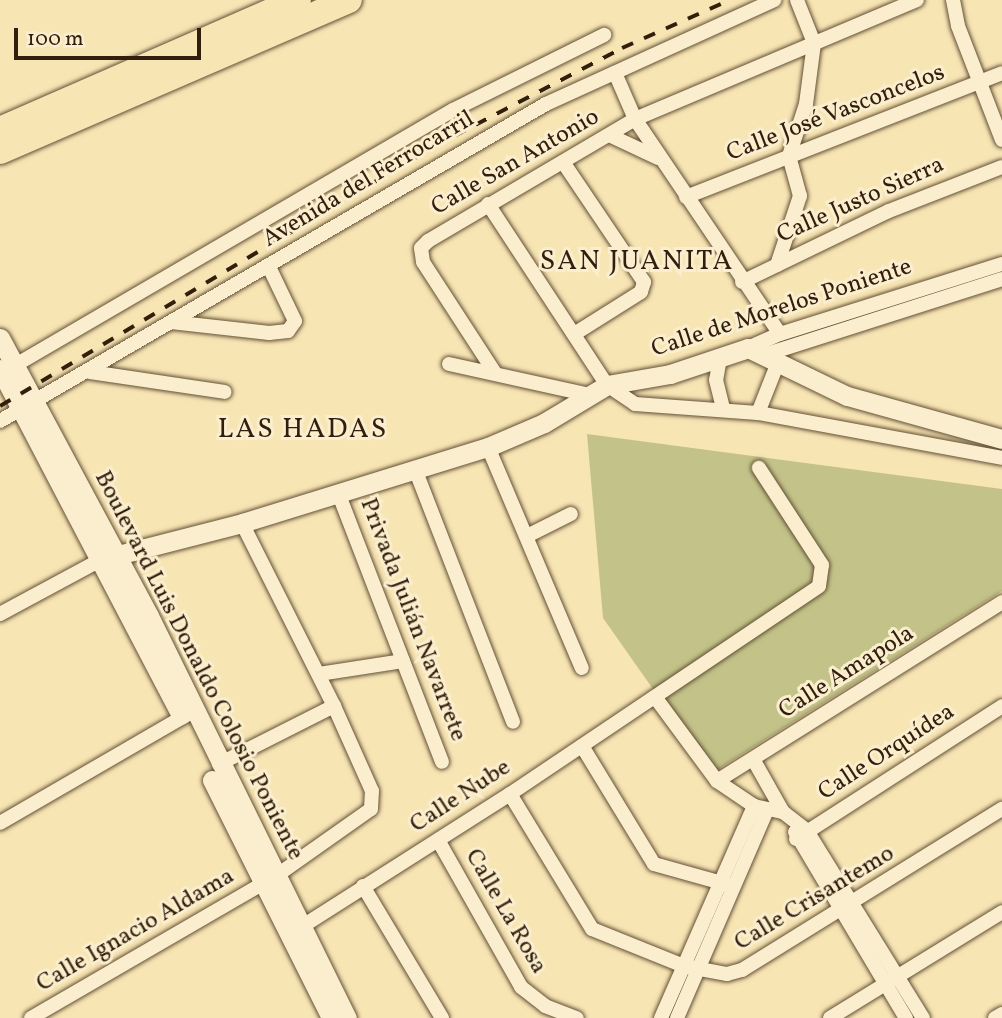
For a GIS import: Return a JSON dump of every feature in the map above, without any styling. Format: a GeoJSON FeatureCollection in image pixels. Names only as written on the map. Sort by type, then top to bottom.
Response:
{"type":"FeatureCollection","features":[{"type":"Feature","properties":{"kind":"highway"},"geometry":{"type":"LineString","coordinates":[[0,130],[264,7],[298,0]]}},
{"type":"Feature","properties":{"kind":"highway"},"geometry":{"type":"LineString","coordinates":[[0,151],[349,0]]}},
{"type":"Feature","properties":{"kind":"main road","name":"Boulevard Luis Donaldo Colosio Poniente"},"geometry":{"type":"LineString","coordinates":[[0,338],[4,370],[30,405],[270,880],[347,1018]]}},
{"type":"Feature","properties":{"kind":"main road","name":"Calle de Morelos Poniente"},"geometry":{"type":"LineString","coordinates":[[109,557],[339,495],[488,447],[544,423],[586,394],[607,385],[670,374],[720,358],[763,356]]}},
{"type":"Feature","properties":{"kind":"main road"},"geometry":{"type":"LineString","coordinates":[[763,356],[847,396],[1002,439]]}},
{"type":"Feature","properties":{"kind":"main road","name":"Boulevard Luis Donaldo Colosio Poniente"},"geometry":{"type":"LineString","coordinates":[[188,714],[219,764],[270,880]]}},
{"type":"Feature","properties":{"kind":"main road","name":"Boulevard Luis Donaldo Colosio Poniente"},"geometry":{"type":"LineString","coordinates":[[297,930],[331,1018]]}},
{"type":"Feature","properties":{"kind":"street","name":"Avenida del Ferrocarril"},"geometry":{"type":"LineString","coordinates":[[0,421],[90,372],[485,137],[615,73],[774,0]]}},
{"type":"Feature","properties":{"kind":"street"},"geometry":{"type":"LineString","coordinates":[[777,265],[800,196],[789,156],[806,104],[814,43],[797,0]]}},
{"type":"Feature","properties":{"kind":"street","name":"Calle San Antonio"},"geometry":{"type":"LineString","coordinates":[[495,373],[424,262],[421,248],[488,204],[635,119],[917,0]]}},
{"type":"Feature","properties":{"kind":"street"},"geometry":{"type":"LineString","coordinates":[[953,0],[979,83],[1002,140]]}},
{"type":"Feature","properties":{"kind":"street","name":"Avenida del Ferrocarril"},"geometry":{"type":"LineString","coordinates":[[4,370],[453,110],[604,36]]}},
{"type":"Feature","properties":{"kind":"street"},"geometry":{"type":"LineString","coordinates":[[615,73],[635,119],[742,282],[780,334]]}},
{"type":"Feature","properties":{"kind":"street","name":"Calle José Vasconcelos"},"geometry":{"type":"LineString","coordinates":[[686,197],[1002,73]]}},
{"type":"Feature","properties":{"kind":"street"},"geometry":{"type":"LineString","coordinates":[[609,135],[662,160]]}},
{"type":"Feature","properties":{"kind":"street"},"geometry":{"type":"LineString","coordinates":[[563,162],[644,282],[641,292],[576,333]]}},
{"type":"Feature","properties":{"kind":"street","name":"Calle Justo Sierra"},"geometry":{"type":"LineString","coordinates":[[742,282],[889,211],[1002,167]]}},
{"type":"Feature","properties":{"kind":"street"},"geometry":{"type":"LineString","coordinates":[[488,204],[576,333],[607,385],[647,407],[723,409],[758,413],[1002,458]]}},
{"type":"Feature","properties":{"kind":"street","name":"Calle de Morelos Poniente"},"geometry":{"type":"LineString","coordinates":[[763,356],[1002,264]]}},
{"type":"Feature","properties":{"kind":"street"},"geometry":{"type":"LineString","coordinates":[[171,322],[269,333],[288,331],[295,321],[268,265]]}},
{"type":"Feature","properties":{"kind":"street","name":"Calle de Morelos Poniente"},"geometry":{"type":"LineString","coordinates":[[763,356],[780,334],[1002,279]]}},
{"type":"Feature","properties":{"kind":"street"},"geometry":{"type":"LineString","coordinates":[[758,413],[763,356]]}},
{"type":"Feature","properties":{"kind":"street"},"geometry":{"type":"LineString","coordinates":[[720,358],[716,380],[723,409]]}},
{"type":"Feature","properties":{"kind":"street"},"geometry":{"type":"LineString","coordinates":[[449,364],[586,394]]}},
{"type":"Feature","properties":{"kind":"street"},"geometry":{"type":"LineString","coordinates":[[90,372],[225,392]]}},
{"type":"Feature","properties":{"kind":"street"},"geometry":{"type":"LineString","coordinates":[[488,447],[582,668]]}},
{"type":"Feature","properties":{"kind":"street","name":"Calle Nube"},"geometry":{"type":"LineString","coordinates":[[297,930],[510,794],[819,586],[822,565],[759,468]]}},
{"type":"Feature","properties":{"kind":"street"},"geometry":{"type":"LineString","coordinates":[[415,470],[513,722]]}},
{"type":"Feature","properties":{"kind":"street","name":"Privada Julián Navarrete"},"geometry":{"type":"LineString","coordinates":[[339,495],[442,762]]}},
{"type":"Feature","properties":{"kind":"street"},"geometry":{"type":"LineString","coordinates":[[527,536],[571,514]]}},
{"type":"Feature","properties":{"kind":"street"},"geometry":{"type":"LineString","coordinates":[[219,764],[334,706],[242,523]]}},
{"type":"Feature","properties":{"kind":"street"},"geometry":{"type":"LineString","coordinates":[[0,614],[109,557]]}},
{"type":"Feature","properties":{"kind":"street","name":"Calle Amapola"},"geometry":{"type":"LineString","coordinates":[[717,781],[1002,602]]}},
{"type":"Feature","properties":{"kind":"street"},"geometry":{"type":"LineString","coordinates":[[319,674],[403,661]]}},
{"type":"Feature","properties":{"kind":"street"},"geometry":{"type":"LineString","coordinates":[[655,697],[717,781],[761,808],[788,816]]}},
{"type":"Feature","properties":{"kind":"street","name":"Calle Ignacio Aldama"},"geometry":{"type":"LineString","coordinates":[[31,1018],[270,880],[371,809],[373,803],[334,706]]}},
{"type":"Feature","properties":{"kind":"street","name":"Calle Orquídea"},"geometry":{"type":"LineString","coordinates":[[802,835],[1002,706]]}},
{"type":"Feature","properties":{"kind":"street"},"geometry":{"type":"LineString","coordinates":[[0,823],[188,714]]}},
{"type":"Feature","properties":{"kind":"street"},"geometry":{"type":"LineString","coordinates":[[582,746],[648,857],[662,867],[737,886]]}},
{"type":"Feature","properties":{"kind":"street"},"geometry":{"type":"LineString","coordinates":[[754,759],[891,981],[923,1018]]}},
{"type":"Feature","properties":{"kind":"street","name":"Calle Crisantemo"},"geometry":{"type":"LineString","coordinates":[[510,794],[585,923],[600,934],[691,968],[727,974],[742,970],[1002,809]]}},
{"type":"Feature","properties":{"kind":"street"},"geometry":{"type":"LineString","coordinates":[[677,1018],[691,968],[721,883],[761,808]]}},
{"type":"Feature","properties":{"kind":"street"},"geometry":{"type":"LineString","coordinates":[[661,1018],[737,886],[761,808]]}},
{"type":"Feature","properties":{"kind":"street","name":"Calle La Rosa"},"geometry":{"type":"LineString","coordinates":[[438,840],[521,988],[545,1006],[577,1018]]}},
{"type":"Feature","properties":{"kind":"street"},"geometry":{"type":"LineString","coordinates":[[363,886],[442,1018]]}},
{"type":"Feature","properties":{"kind":"street"},"geometry":{"type":"LineString","coordinates":[[830,1018],[1002,912]]}},
{"type":"Feature","properties":{"kind":"street"},"geometry":{"type":"LineString","coordinates":[[891,981],[905,1018]]}},
{"type":"Feature","properties":{"kind":"street"},"geometry":{"type":"LineString","coordinates":[[995,1018],[1002,1014]]}},
{"type":"Feature","properties":{"kind":"green space"},"geometry":{"type":"Polygon","coordinates":[[[587,434],[1002,489],[1002,591],[712,773],[603,618],[587,434]]]}},
{"type":"Feature","properties":{"kind":"railway"},"geometry":{"type":"LineString","coordinates":[[0,406],[433,147],[622,48],[730,0]]}},
{"type":"Feature","properties":{"kind":"district","name":"SAN JUANITA"},"geometry":{"type":"Point","coordinates":[637,262]}},
{"type":"Feature","properties":{"kind":"district","name":"LAS HADAS"},"geometry":{"type":"Point","coordinates":[303,430]}}]}
